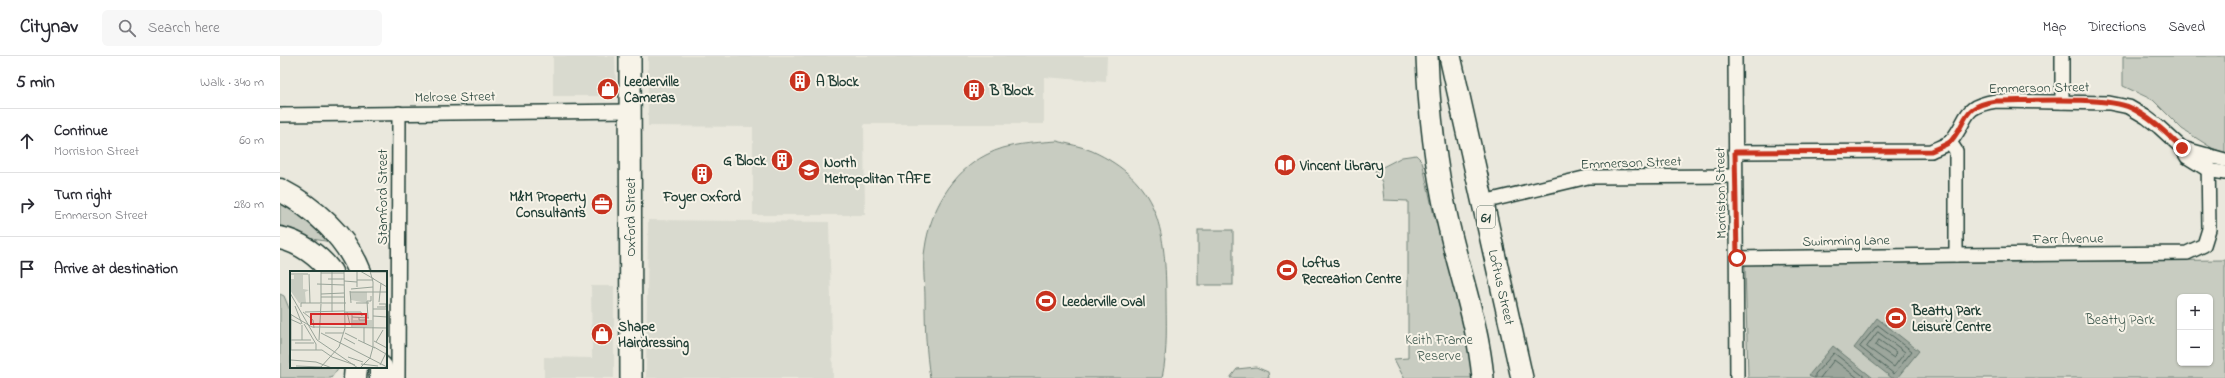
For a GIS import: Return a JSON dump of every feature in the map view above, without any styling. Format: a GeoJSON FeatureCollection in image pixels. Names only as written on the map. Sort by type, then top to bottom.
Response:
{"type":"FeatureCollection","features":[{"type":"Feature","properties":{"kind":"highway"},"geometry":{"type":"LineString","coordinates":[[280,190],[310,209],[324,221],[350,253],[359,271]]}},
{"type":"Feature","properties":{"kind":"highway"},"geometry":{"type":"LineString","coordinates":[[280,238],[302,247],[318,258],[330,271]]}},
{"type":"Feature","properties":{"kind":"highway"},"geometry":{"type":"LineString","coordinates":[[355,378],[356,368]]}},
{"type":"Feature","properties":{"kind":"main road","name":"Oxford Street"},"geometry":{"type":"LineString","coordinates":[[630,56],[630,378]]}},
{"type":"Feature","properties":{"kind":"main road"},"geometry":{"type":"LineString","coordinates":[[1427,56],[1429,116],[1437,168],[1447,219],[1478,340],[1483,378]]}},
{"type":"Feature","properties":{"kind":"main road","name":"Loftus Street"},"geometry":{"type":"LineString","coordinates":[[1450,56],[1522,378]]}},
{"type":"Feature","properties":{"kind":"street","name":"Morriston Street"},"geometry":{"type":"LineString","coordinates":[[1735,56],[1737,378]]}},
{"type":"Feature","properties":{"kind":"street"},"geometry":{"type":"LineString","coordinates":[[2062,56],[2062,102]]}},
{"type":"Feature","properties":{"kind":"street","name":"Emmerson Street"},"geometry":{"type":"LineString","coordinates":[[1950,142],[1965,116],[1978,104],[1996,101],[2109,102],[2129,107],[2146,117],[2182,148],[2187,157],[2208,170],[2225,173]]}},
{"type":"Feature","properties":{"kind":"street","name":"Melrose Street"},"geometry":{"type":"LineString","coordinates":[[280,115],[630,111]]}},
{"type":"Feature","properties":{"kind":"street","name":"Stamford Street"},"geometry":{"type":"LineString","coordinates":[[398,378],[399,113]]}},
{"type":"Feature","properties":{"kind":"street"},"geometry":{"type":"LineString","coordinates":[[1735,152],[1931,151],[1950,142],[1956,151],[1956,255]]}},
{"type":"Feature","properties":{"kind":"street","name":"Emmerson Street"},"geometry":{"type":"LineString","coordinates":[[2182,148],[2225,160]]}},
{"type":"Feature","properties":{"kind":"street","name":"Farr Avenue"},"geometry":{"type":"LineString","coordinates":[[1956,255],[2187,253],[2204,246],[2209,229],[2208,156]]}},
{"type":"Feature","properties":{"kind":"street","name":"Emmerson Street"},"geometry":{"type":"LineString","coordinates":[[1483,202],[1588,177],[1735,176]]}},
{"type":"Feature","properties":{"kind":"street","name":"Swimming Lane"},"geometry":{"type":"LineString","coordinates":[[1737,258],[1956,255]]}},
{"type":"Feature","properties":{"kind":"shaded area"},"geometry":{"type":"Polygon","coordinates":[[[553,56],[615,56],[616,89],[610,96],[553,96],[553,56]]]}},
{"type":"Feature","properties":{"kind":"shaded area","name":"North Metropolitan TAFE"},"geometry":{"type":"Polygon","coordinates":[[[648,56],[1107,56],[1106,82],[1044,77],[1044,124],[864,124],[865,215],[753,215],[753,127],[648,126],[648,56]]]}},
{"type":"Feature","properties":{"kind":"shaded area"},"geometry":{"type":"Polygon","coordinates":[[[648,220],[829,222],[833,378],[646,378],[648,220]]]}},
{"type":"Feature","properties":{"kind":"shaded area"},"geometry":{"type":"Polygon","coordinates":[[[591,286],[614,286],[614,378],[544,378],[544,357],[592,358],[591,286]]]}},
{"type":"Feature","properties":{"kind":"green space"},"geometry":{"type":"Polygon","coordinates":[[[2123,56],[2225,56],[2225,153],[2212,148],[2182,129],[2153,100],[2123,86],[2123,56]]]}},
{"type":"Feature","properties":{"kind":"green space","name":"Leederville Oval"},"geometry":{"type":"Polygon","coordinates":[[[1057,141],[1088,149],[1114,163],[1131,177],[1144,192],[1153,209],[1160,227],[1165,269],[1166,336],[1162,378],[930,378],[926,339],[924,260],[928,234],[938,207],[953,182],[974,162],[986,155],[1012,146],[1057,141]]]}},
{"type":"Feature","properties":{"kind":"green space","name":"Keith Frame Reserve"},"geometry":{"type":"Polygon","coordinates":[[[1416,155],[1422,161],[1434,216],[1438,219],[1469,337],[1474,378],[1404,378],[1394,359],[1408,358],[1408,201],[1384,200],[1382,182],[1375,171],[1402,157],[1416,155]]]}},
{"type":"Feature","properties":{"kind":"green space"},"geometry":{"type":"Polygon","coordinates":[[[280,201],[299,211],[332,242],[312,239],[280,229],[280,201]]]}},
{"type":"Feature","properties":{"kind":"green space"},"geometry":{"type":"Polygon","coordinates":[[[1198,230],[1233,230],[1233,285],[1198,285],[1198,230]]]}},
{"type":"Feature","properties":{"kind":"green space","name":"Beatty Park"},"geometry":{"type":"Polygon","coordinates":[[[2225,260],[2225,378],[1748,378],[1745,264],[2225,260]]]}},
{"type":"Feature","properties":{"kind":"green space"},"geometry":{"type":"Polygon","coordinates":[[[280,294],[284,296],[290,311],[290,368],[338,368],[331,378],[280,378],[280,294]]]}},
{"type":"Feature","properties":{"kind":"green space"},"geometry":{"type":"Polygon","coordinates":[[[1256,367],[1268,372],[1269,378],[1230,378],[1237,369],[1256,367]]]}},
{"type":"Feature","properties":{"kind":"water"},"geometry":{"type":"Polygon","coordinates":[[[1877,318],[1919,351],[1897,378],[1892,378],[1854,348],[1877,318]]]}},
{"type":"Feature","properties":{"kind":"water"},"geometry":{"type":"Polygon","coordinates":[[[1833,346],[1873,378],[1813,378],[1809,375],[1833,346]]]}},
{"type":"Feature","properties":{"kind":"place","name":"A Block"},"geometry":{"type":"Point","coordinates":[800,81]}},
{"type":"Feature","properties":{"kind":"place","name":"Leederville Cameras"},"geometry":{"type":"Point","coordinates":[608,89]}},
{"type":"Feature","properties":{"kind":"place","name":"B Block"},"geometry":{"type":"Point","coordinates":[974,90]}},
{"type":"Feature","properties":{"kind":"place","name":"G Block"},"geometry":{"type":"Point","coordinates":[782,160]}},
{"type":"Feature","properties":{"kind":"place","name":"Vincent Library"},"geometry":{"type":"Point","coordinates":[1285,165]}},
{"type":"Feature","properties":{"kind":"place","name":"North Metropolitan TAFE"},"geometry":{"type":"Point","coordinates":[809,170]}},
{"type":"Feature","properties":{"kind":"place","name":"Foyer Oxford"},"geometry":{"type":"Point","coordinates":[702,174]}},
{"type":"Feature","properties":{"kind":"place","name":"M&M Property Consultants"},"geometry":{"type":"Point","coordinates":[602,204]}},
{"type":"Feature","properties":{"kind":"place","name":"Loftus Recreation Centre"},"geometry":{"type":"Point","coordinates":[1287,270]}},
{"type":"Feature","properties":{"kind":"place","name":"Leederville Oval"},"geometry":{"type":"Point","coordinates":[1046,301]}},
{"type":"Feature","properties":{"kind":"place","name":"Beatty Park Leisure Centre"},"geometry":{"type":"Point","coordinates":[1896,318]}},
{"type":"Feature","properties":{"kind":"place","name":"Shape Hairdressing"},"geometry":{"type":"Point","coordinates":[602,334]}},
{"type":"Feature","properties":{"kind":"route"},"geometry":{"type":"LineString","coordinates":[[1737,258],[1735,152],[1931,151],[1950,142],[1965,116],[1978,104],[1996,101],[2109,102],[2129,107],[2146,117],[2182,148]]}}]}
